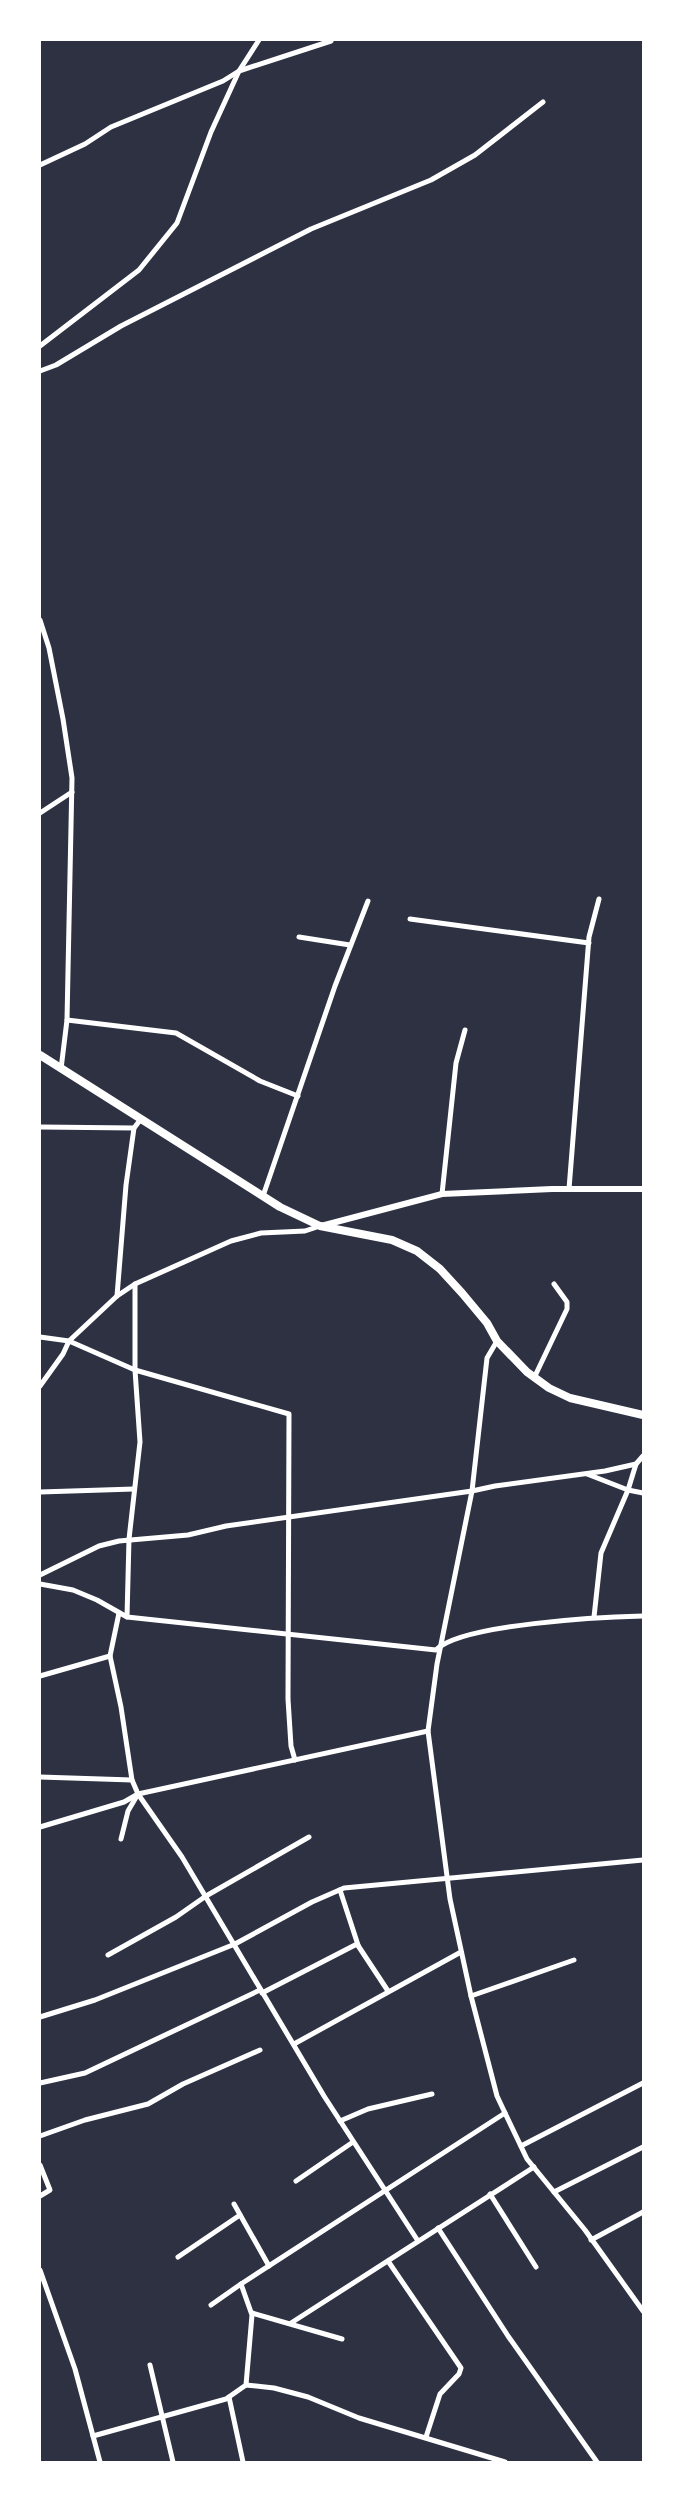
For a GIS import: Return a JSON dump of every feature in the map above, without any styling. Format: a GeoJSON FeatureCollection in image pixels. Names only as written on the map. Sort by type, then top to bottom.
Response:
{"type":"FeatureCollection","features":[{"type":"Feature","properties":{"kind":"main road"},"geometry":{"type":"LineString","coordinates":[[40,1055],[262,1196],[320,1226],[392,1240],[417,1252],[440,1269],[487,1322],[497,1340],[534,1378],[570,1398],[643,1415]]}},
{"type":"Feature","properties":{"kind":"street"},"geometry":{"type":"LineString","coordinates":[[40,346],[139,270],[177,223],[211,132],[240,71],[258,40]]}},
{"type":"Feature","properties":{"kind":"street"},"geometry":{"type":"LineString","coordinates":[[40,165],[85,144],[111,127],[223,81],[240,71],[331,41]]}},
{"type":"Feature","properties":{"kind":"street"},"geometry":{"type":"LineString","coordinates":[[40,371],[56,365],[121,326],[311,229],[431,180],[475,155],[543,102]]}},
{"type":"Feature","properties":{"kind":"street"},"geometry":{"type":"LineString","coordinates":[[40,620],[49,648],[72,778],[67,1020],[61,1069]]}},
{"type":"Feature","properties":{"kind":"street"},"geometry":{"type":"LineString","coordinates":[[40,813],[72,792]]}},
{"type":"Feature","properties":{"kind":"street"},"geometry":{"type":"LineString","coordinates":[[569,1188],[589,943],[599,899]]}},
{"type":"Feature","properties":{"kind":"street"},"geometry":{"type":"LineString","coordinates":[[262,1196],[350,945],[368,902]]}},
{"type":"Feature","properties":{"kind":"street"},"geometry":{"type":"LineString","coordinates":[[410,919],[589,943]]}},
{"type":"Feature","properties":{"kind":"street"},"geometry":{"type":"LineString","coordinates":[[299,937],[350,945]]}},
{"type":"Feature","properties":{"kind":"street"},"geometry":{"type":"LineString","coordinates":[[67,1020],[176,1033],[260,1081],[298,1096]]}},
{"type":"Feature","properties":{"kind":"street"},"geometry":{"type":"LineString","coordinates":[[442,1194],[456,1063],[465,1030]]}},
{"type":"Feature","properties":{"kind":"street"},"geometry":{"type":"LineString","coordinates":[[117,1296],[126,1185],[134,1128],[141,1119]]}},
{"type":"Feature","properties":{"kind":"street"},"geometry":{"type":"LineString","coordinates":[[40,1127],[134,1128]]}},
{"type":"Feature","properties":{"kind":"street"},"geometry":{"type":"LineString","coordinates":[[40,1386],[63,1354],[69,1341],[117,1296],[136,1284],[231,1241],[261,1233],[306,1231],[442,1194],[569,1188],[643,1189]]}},
{"type":"Feature","properties":{"kind":"street"},"geometry":{"type":"LineString","coordinates":[[127,1617],[129,1539],[140,1442],[135,1370],[136,1284]]}},
{"type":"Feature","properties":{"kind":"street"},"geometry":{"type":"LineString","coordinates":[[534,1378],[567,1308],[567,1302],[554,1284]]}},
{"type":"Feature","properties":{"kind":"street"},"geometry":{"type":"LineString","coordinates":[[40,1337],[69,1341],[135,1370],[289,1414],[288,1699],[291,1746],[295,1760]]}},
{"type":"Feature","properties":{"kind":"street"},"geometry":{"type":"LineString","coordinates":[[497,1340],[487,1358],[472,1491],[441,1645],[428,1731],[447,1879],[471,1996],[497,2096],[521,2146],[534,2167],[592,2240],[643,2311]]}},
{"type":"Feature","properties":{"kind":"street"},"geometry":{"type":"LineString","coordinates":[[594,1617],[601,1553],[628,1490],[636,1464],[643,1456]]}},
{"type":"Feature","properties":{"kind":"street"},"geometry":{"type":"LineString","coordinates":[[40,1575],[99,1546],[129,1539],[188,1535],[226,1526],[586,1474],[636,1464]]}},
{"type":"Feature","properties":{"kind":"street"},"geometry":{"type":"LineString","coordinates":[[586,1474],[628,1490],[643,1493]]}},
{"type":"Feature","properties":{"kind":"street"},"geometry":{"type":"LineString","coordinates":[[40,1492],[134,1489]]}},
{"type":"Feature","properties":{"kind":"street"},"geometry":{"type":"LineString","coordinates":[[40,1584],[73,1590],[98,1600],[127,1617],[436,1650],[441,1645],[474,1634],[594,1617],[643,1616]]}},
{"type":"Feature","properties":{"kind":"street"},"geometry":{"type":"LineString","coordinates":[[119,1613],[110,1656],[121,1707],[132,1780],[138,1794],[206,1896],[261,1992],[340,2121],[418,2241]]}},
{"type":"Feature","properties":{"kind":"street"},"geometry":{"type":"LineString","coordinates":[[40,1676],[110,1656]]}},
{"type":"Feature","properties":{"kind":"street"},"geometry":{"type":"LineString","coordinates":[[40,1827],[124,1802],[138,1794],[428,1731]]}},
{"type":"Feature","properties":{"kind":"street"},"geometry":{"type":"LineString","coordinates":[[40,1776],[132,1780]]}},
{"type":"Feature","properties":{"kind":"street"},"geometry":{"type":"LineString","coordinates":[[121,1839],[128,1811],[138,1794]]}},
{"type":"Feature","properties":{"kind":"street"},"geometry":{"type":"LineString","coordinates":[[108,1955],[176,1917],[206,1896],[309,1837]]}},
{"type":"Feature","properties":{"kind":"street"},"geometry":{"type":"LineString","coordinates":[[40,2017],[95,2000],[235,1944],[312,1902],[340,1890],[379,1884],[643,1860]]}},
{"type":"Feature","properties":{"kind":"street"},"geometry":{"type":"LineString","coordinates":[[340,1890],[358,1945],[388,1991]]}},
{"type":"Feature","properties":{"kind":"street"},"geometry":{"type":"LineString","coordinates":[[40,2083],[85,2073],[358,1945]]}},
{"type":"Feature","properties":{"kind":"street"},"geometry":{"type":"LineString","coordinates":[[294,2044],[461,1952]]}},
{"type":"Feature","properties":{"kind":"street"},"geometry":{"type":"LineString","coordinates":[[471,1996],[574,1960]]}},
{"type":"Feature","properties":{"kind":"street"},"geometry":{"type":"LineString","coordinates":[[40,2136],[85,2120],[148,2104],[183,2084],[260,2050]]}},
{"type":"Feature","properties":{"kind":"street"},"geometry":{"type":"LineString","coordinates":[[521,2146],[643,2083]]}},
{"type":"Feature","properties":{"kind":"street"},"geometry":{"type":"LineString","coordinates":[[340,2121],[368,2109],[432,2094]]}},
{"type":"Feature","properties":{"kind":"street"},"geometry":{"type":"LineString","coordinates":[[210,2305],[505,2113]]}},
{"type":"Feature","properties":{"kind":"street"},"geometry":{"type":"LineString","coordinates":[[296,2181],[353,2142]]}},
{"type":"Feature","properties":{"kind":"street"},"geometry":{"type":"LineString","coordinates":[[554,2192],[643,2147]]}},
{"type":"Feature","properties":{"kind":"street"},"geometry":{"type":"LineString","coordinates":[[40,2165],[50,2190],[40,2196]]}},
{"type":"Feature","properties":{"kind":"street"},"geometry":{"type":"LineString","coordinates":[[291,2323],[534,2167]]}},
{"type":"Feature","properties":{"kind":"street"},"geometry":{"type":"LineString","coordinates":[[490,2194],[536,2267]]}},
{"type":"Feature","properties":{"kind":"street"},"geometry":{"type":"LineString","coordinates":[[234,2204],[269,2266]]}},
{"type":"Feature","properties":{"kind":"street"},"geometry":{"type":"LineString","coordinates":[[592,2240],[643,2212]]}},
{"type":"Feature","properties":{"kind":"street"},"geometry":{"type":"LineString","coordinates":[[178,2257],[240,2215]]}},
{"type":"Feature","properties":{"kind":"street"},"geometry":{"type":"LineString","coordinates":[[438,2228],[508,2336],[597,2462]]}},
{"type":"Feature","properties":{"kind":"street"},"geometry":{"type":"LineString","coordinates":[[388,2261],[461,2368],[459,2374],[440,2394],[426,2438]]}},
{"type":"Feature","properties":{"kind":"street"},"geometry":{"type":"LineString","coordinates":[[40,2270],[75,2369],[100,2462]]}},
{"type":"Feature","properties":{"kind":"street"},"geometry":{"type":"LineString","coordinates":[[241,2284],[252,2313],[246,2385]]}},
{"type":"Feature","properties":{"kind":"street"},"geometry":{"type":"LineString","coordinates":[[252,2313],[342,2339]]}},
{"type":"Feature","properties":{"kind":"street"},"geometry":{"type":"LineString","coordinates":[[150,2365],[173,2462]]}},
{"type":"Feature","properties":{"kind":"street"},"geometry":{"type":"LineString","coordinates":[[93,2436],[162,2418],[229,2397],[246,2385],[274,2388],[308,2397],[358,2418],[505,2462]]}},
{"type":"Feature","properties":{"kind":"street"},"geometry":{"type":"LineString","coordinates":[[229,2397],[243,2462]]}}]}
